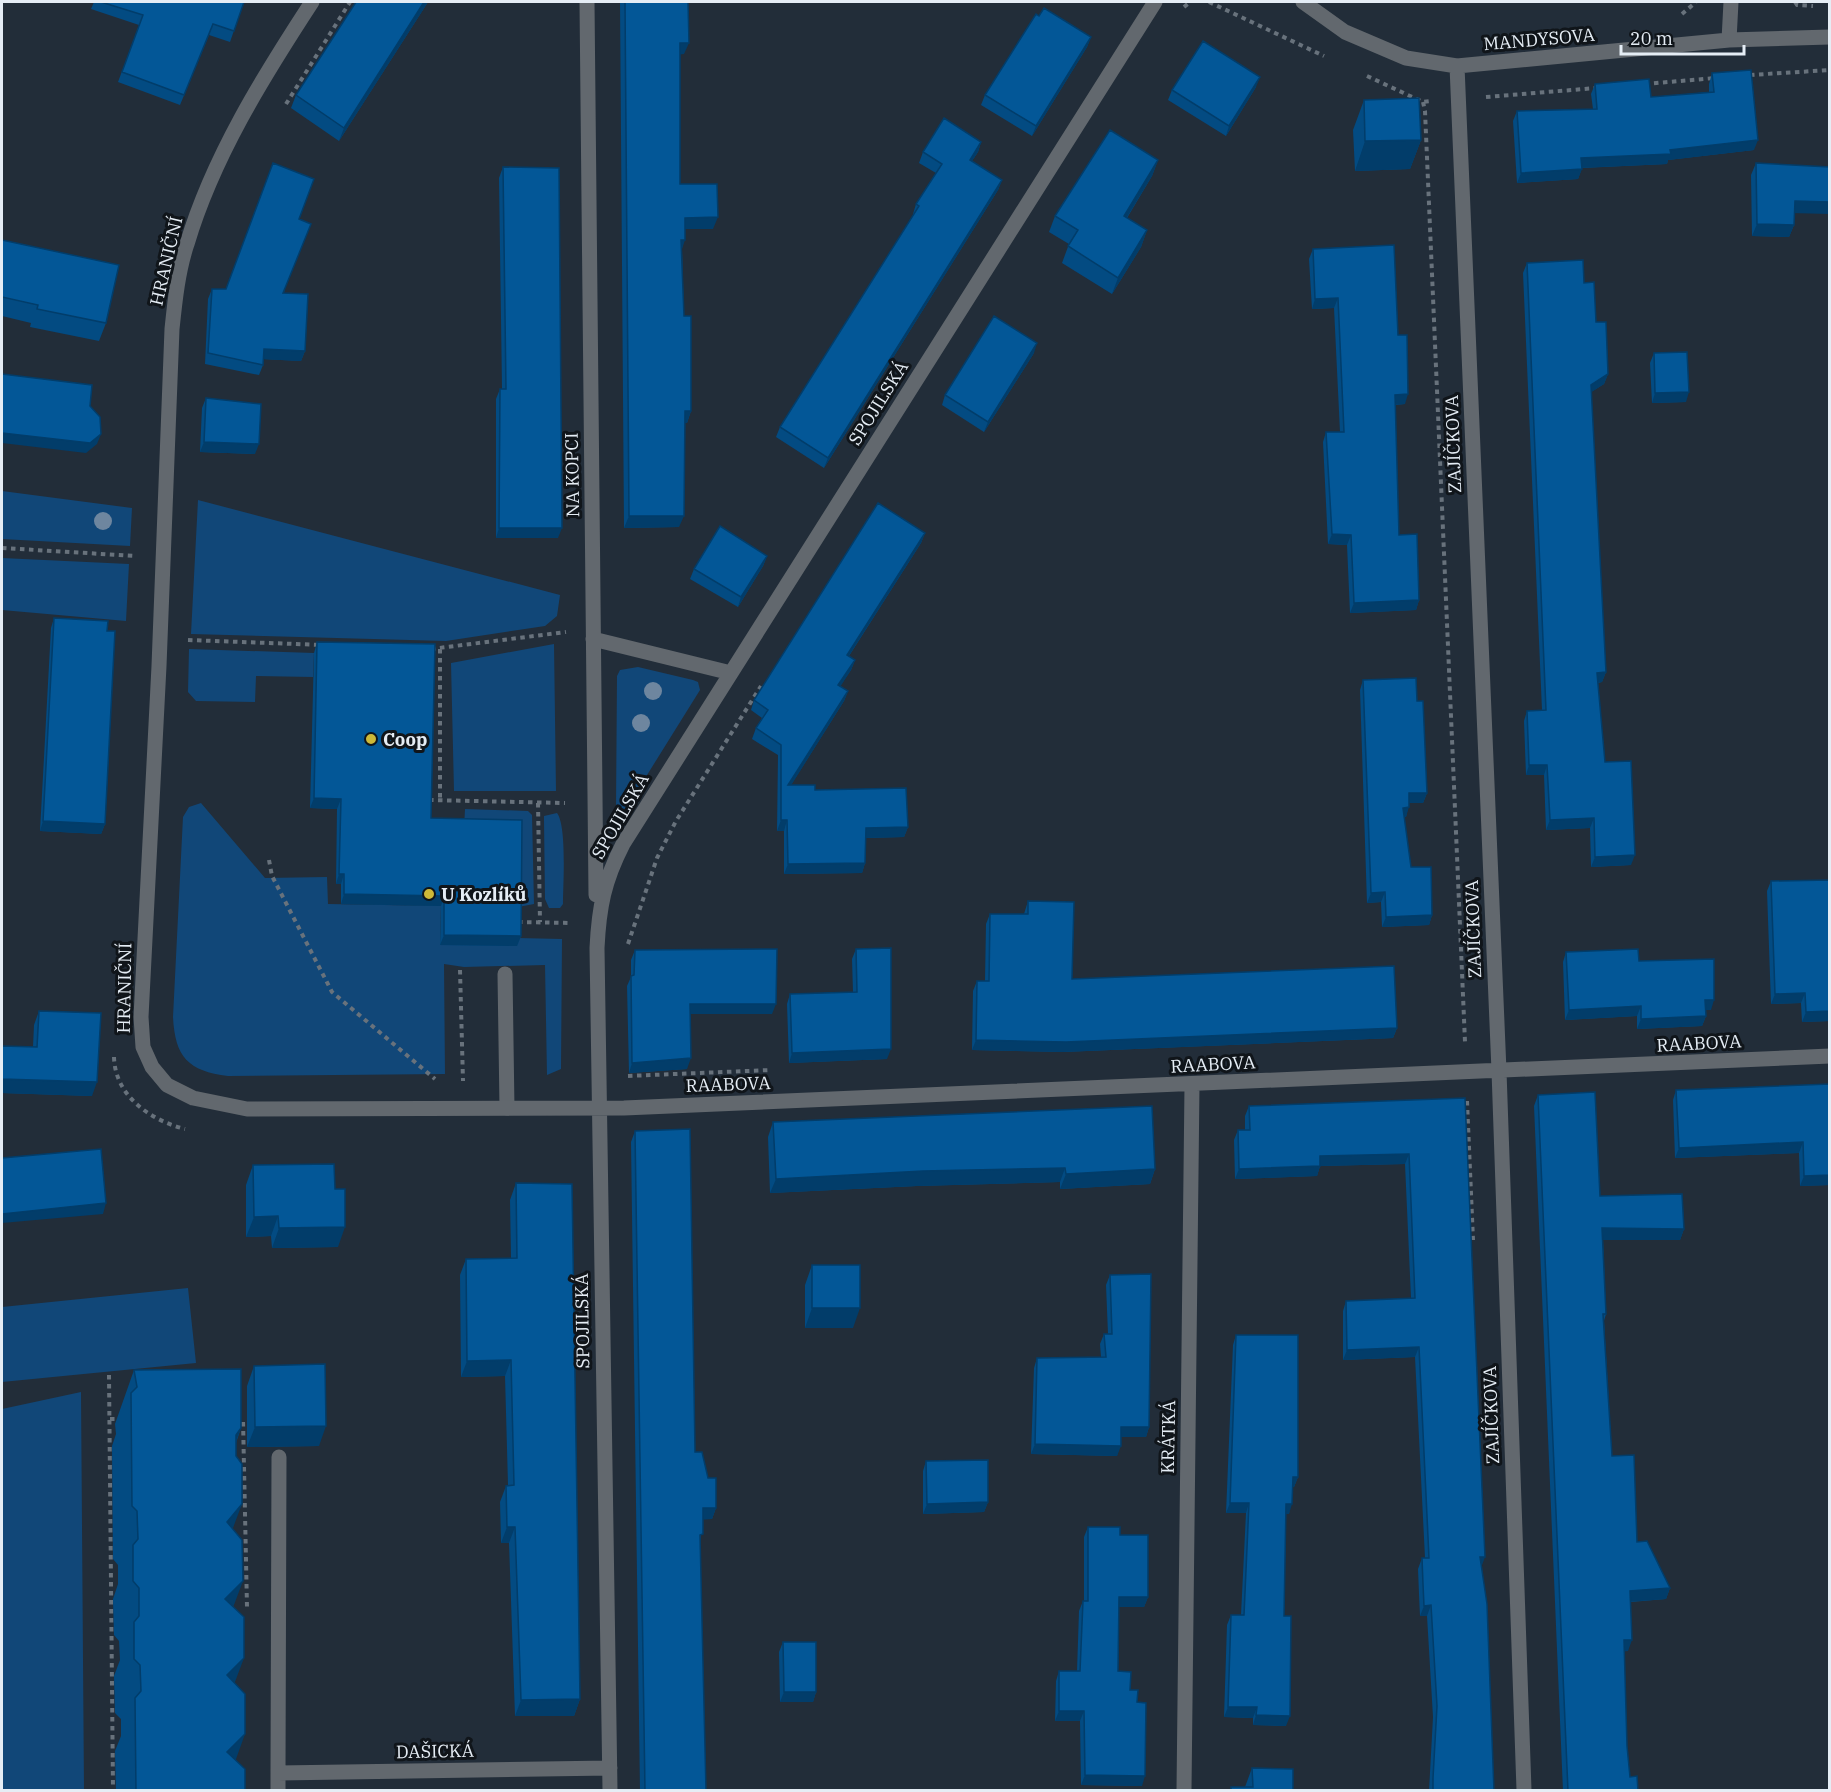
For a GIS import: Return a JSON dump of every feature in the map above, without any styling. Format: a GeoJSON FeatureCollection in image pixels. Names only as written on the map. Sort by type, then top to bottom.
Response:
{"type":"FeatureCollection","features":[{"type":"Feature","properties":{"kind":"street","name":"HRANIČNÍ"},"geometry":{"type":"LineString","coordinates":[[312,2],[254,97],[218,165],[199,207],[186,246],[177,289],[172,329],[164,558],[141,1017],[143,1047],[152,1067],[167,1085],[193,1098],[248,1109],[598,1108]]}},
{"type":"Feature","properties":{"kind":"street","name":"NA KOPCI"},"geometry":{"type":"LineString","coordinates":[[587,2],[597,948]]}},
{"type":"Feature","properties":{"kind":"street","name":"SPOJILSKÁ"},"geometry":{"type":"LineString","coordinates":[[610,1791],[597,948],[601,897],[608,873],[622,844],[1155,2]]}},
{"type":"Feature","properties":{"kind":"street","name":"MANDYSOVA"},"geometry":{"type":"LineString","coordinates":[[1303,2],[1345,32],[1406,58],[1457,66],[1729,40],[1830,37]]}},
{"type":"Feature","properties":{"kind":"street"},"geometry":{"type":"LineString","coordinates":[[1729,40],[1731,2]]}},
{"type":"Feature","properties":{"kind":"street","name":"ZAJÍČKOVA"},"geometry":{"type":"LineString","coordinates":[[1457,66],[1499,1071],[1524,1791]]}},
{"type":"Feature","properties":{"kind":"street"},"geometry":{"type":"LineString","coordinates":[[593,639],[731,673]]}},
{"type":"Feature","properties":{"kind":"street"},"geometry":{"type":"LineString","coordinates":[[505,974],[507,1108]]}},
{"type":"Feature","properties":{"kind":"street","name":"RAABOVA"},"geometry":{"type":"LineString","coordinates":[[598,1108],[1191,1085],[1830,1056]]}},
{"type":"Feature","properties":{"kind":"street","name":"KRÁTKÁ"},"geometry":{"type":"LineString","coordinates":[[1184,1791],[1191,1085]]}},
{"type":"Feature","properties":{"kind":"street"},"geometry":{"type":"LineString","coordinates":[[278,1791],[279,1457]]}},
{"type":"Feature","properties":{"kind":"street","name":"DAŠICKÁ"},"geometry":{"type":"LineString","coordinates":[[278,1773],[610,1768]]}},
{"type":"Feature","properties":{"kind":"path"},"geometry":{"type":"LineString","coordinates":[[282,111],[350,2]]}},
{"type":"Feature","properties":{"kind":"path"},"geometry":{"type":"LineString","coordinates":[[1177,17],[1190,2]]}},
{"type":"Feature","properties":{"kind":"path"},"geometry":{"type":"LineString","coordinates":[[1209,2],[1330,58]]}},
{"type":"Feature","properties":{"kind":"path"},"geometry":{"type":"LineString","coordinates":[[1678,16],[1696,2]]}},
{"type":"Feature","properties":{"kind":"path"},"geometry":{"type":"LineString","coordinates":[[1794,2],[1797,5],[1819,6]]}},
{"type":"Feature","properties":{"kind":"path"},"geometry":{"type":"LineString","coordinates":[[1746,75],[1830,70]]}},
{"type":"Feature","properties":{"kind":"path"},"geometry":{"type":"LineString","coordinates":[[1361,73],[1423,102],[1605,87]]}},
{"type":"Feature","properties":{"kind":"path"},"geometry":{"type":"LineString","coordinates":[[1640,84],[1722,77]]}},
{"type":"Feature","properties":{"kind":"path"},"geometry":{"type":"LineString","coordinates":[[1423,102],[1426,123],[1465,1041]]}},
{"type":"Feature","properties":{"kind":"path"},"geometry":{"type":"LineString","coordinates":[[136,568],[137,545]]}},
{"type":"Feature","properties":{"kind":"path"},"geometry":{"type":"LineString","coordinates":[[2,549],[164,558]]}},
{"type":"Feature","properties":{"kind":"path"},"geometry":{"type":"LineString","coordinates":[[186,628],[186,650]]}},
{"type":"Feature","properties":{"kind":"path"},"geometry":{"type":"LineString","coordinates":[[428,649],[569,632]]}},
{"type":"Feature","properties":{"kind":"path"},"geometry":{"type":"LineString","coordinates":[[160,639],[324,645]]}},
{"type":"Feature","properties":{"kind":"path"},"geometry":{"type":"LineString","coordinates":[[440,649],[440,800]]}},
{"type":"Feature","properties":{"kind":"path"},"geometry":{"type":"LineString","coordinates":[[625,955],[657,858],[676,821],[764,680]]}},
{"type":"Feature","properties":{"kind":"path"},"geometry":{"type":"LineString","coordinates":[[428,801],[572,803]]}},
{"type":"Feature","properties":{"kind":"path"},"geometry":{"type":"LineString","coordinates":[[538,802],[540,922]]}},
{"type":"Feature","properties":{"kind":"path"},"geometry":{"type":"LineString","coordinates":[[269,860],[272,876],[332,993],[438,1082]]}},
{"type":"Feature","properties":{"kind":"path"},"geometry":{"type":"LineString","coordinates":[[517,922],[563,922]]}},
{"type":"Feature","properties":{"kind":"path"},"geometry":{"type":"LineString","coordinates":[[460,970],[463,1081]]}},
{"type":"Feature","properties":{"kind":"path"},"geometry":{"type":"LineString","coordinates":[[114,1050],[118,1081],[137,1105],[157,1117],[190,1130]]}},
{"type":"Feature","properties":{"kind":"path"},"geometry":{"type":"LineString","coordinates":[[110,1375],[113,1791]]}},
{"type":"Feature","properties":{"kind":"path"},"geometry":{"type":"LineString","coordinates":[[110,1419],[132,1419]]}},
{"type":"Feature","properties":{"kind":"path"},"geometry":{"type":"LineString","coordinates":[[232,1420],[243,1420],[247,1612]]}},
{"type":"Feature","properties":{"kind":"shaded area"},"geometry":{"type":"Polygon","coordinates":[[[2,491],[132,508],[130,546],[2,539],[2,491]]]}},
{"type":"Feature","properties":{"kind":"shaded area"},"geometry":{"type":"Polygon","coordinates":[[[198,500],[560,595],[557,616],[545,626],[446,641],[191,634],[198,500]]]}},
{"type":"Feature","properties":{"kind":"shaded area"},"geometry":{"type":"Polygon","coordinates":[[[2,558],[129,564],[126,621],[2,610],[2,558]]]}},
{"type":"Feature","properties":{"kind":"shaded area"},"geometry":{"type":"Polygon","coordinates":[[[554,644],[556,791],[454,791],[451,663],[554,644]]]}},
{"type":"Feature","properties":{"kind":"shaded area"},"geometry":{"type":"Polygon","coordinates":[[[189,649],[314,653],[313,677],[256,676],[255,702],[196,701],[188,692],[189,649]]]}},
{"type":"Feature","properties":{"kind":"shaded area"},"geometry":{"type":"Polygon","coordinates":[[[638,667],[693,680],[698,682],[700,690],[624,812],[618,814],[616,808],[617,676],[620,670],[638,667]]]}},
{"type":"Feature","properties":{"kind":"shaded area"},"geometry":{"type":"Polygon","coordinates":[[[201,803],[265,878],[327,877],[328,904],[441,906],[440,944],[517,938],[562,939],[561,1069],[547,1075],[545,965],[464,967],[444,964],[445,1074],[228,1076],[214,1074],[194,1066],[181,1052],[174,1031],[173,1017],[183,817],[189,807],[201,803]]]}},
{"type":"Feature","properties":{"kind":"shaded area"},"geometry":{"type":"Polygon","coordinates":[[[465,809],[528,811],[532,815],[534,904],[518,907],[464,829],[465,809]]]}},
{"type":"Feature","properties":{"kind":"shaded area"},"geometry":{"type":"Polygon","coordinates":[[[557,813],[563,843],[563,904],[560,908],[549,908],[545,899],[544,816],[557,813]]]}},
{"type":"Feature","properties":{"kind":"shaded area"},"geometry":{"type":"Polygon","coordinates":[[[188,1288],[196,1363],[2,1382],[2,1307],[188,1288]]]}},
{"type":"Feature","properties":{"kind":"shaded area"},"geometry":{"type":"Polygon","coordinates":[[[81,1392],[84,1790],[2,1790],[2,1409],[81,1392]]]}},
{"type":"Feature","properties":{"kind":"building"},"geometry":{"type":"Polygon","coordinates":[[[101,2],[244,2],[234,31],[213,24],[184,95],[122,72],[143,15],[101,2]]]}},
{"type":"Feature","properties":{"kind":"building"},"geometry":{"type":"Polygon","coordinates":[[[356,2],[424,2],[344,128],[296,95],[356,2]]]}},
{"type":"Feature","properties":{"kind":"building"},"geometry":{"type":"Polygon","coordinates":[[[625,2],[688,2],[689,43],[680,43],[680,184],[717,184],[718,217],[685,218],[685,240],[681,240],[684,316],[691,316],[691,411],[685,411],[684,516],[629,516],[625,2]]]}},
{"type":"Feature","properties":{"kind":"building"},"geometry":{"type":"Polygon","coordinates":[[[1044,8],[1091,37],[1036,126],[985,95],[1036,14],[1039,16],[1044,8]]]}},
{"type":"Feature","properties":{"kind":"building"},"geometry":{"type":"Polygon","coordinates":[[[1203,41],[1260,77],[1229,126],[1172,90],[1203,41]]]}},
{"type":"Feature","properties":{"kind":"building"},"geometry":{"type":"Polygon","coordinates":[[[1751,70],[1758,140],[1670,150],[1671,154],[1581,158],[1582,169],[1521,173],[1517,111],[1597,109],[1595,84],[1649,79],[1651,97],[1714,92],[1712,73],[1751,70]]]}},
{"type":"Feature","properties":{"kind":"building"},"geometry":{"type":"Polygon","coordinates":[[[1419,98],[1421,140],[1365,141],[1364,100],[1419,98]]]}},
{"type":"Feature","properties":{"kind":"building"},"geometry":{"type":"Polygon","coordinates":[[[944,118],[981,142],[970,160],[1002,180],[828,458],[780,427],[919,206],[916,204],[942,164],[923,152],[944,118]]]}},
{"type":"Feature","properties":{"kind":"building"},"geometry":{"type":"Polygon","coordinates":[[[1110,130],[1158,160],[1124,216],[1147,230],[1118,278],[1068,246],[1078,230],[1055,216],[1110,130]]]}},
{"type":"Feature","properties":{"kind":"building"},"geometry":{"type":"Polygon","coordinates":[[[273,163],[314,179],[299,219],[311,224],[283,293],[308,294],[305,351],[264,349],[263,365],[208,353],[212,289],[226,289],[273,163]]]}},
{"type":"Feature","properties":{"kind":"building"},"geometry":{"type":"Polygon","coordinates":[[[1756,163],[1830,167],[1830,202],[1795,201],[1794,225],[1757,224],[1756,163]]]}},
{"type":"Feature","properties":{"kind":"building"},"geometry":{"type":"Polygon","coordinates":[[[503,167],[559,168],[562,528],[499,528],[500,389],[506,389],[503,167]]]}},
{"type":"Feature","properties":{"kind":"building"},"geometry":{"type":"Polygon","coordinates":[[[2,240],[119,265],[106,323],[37,309],[38,305],[2,297],[2,240]]]}},
{"type":"Feature","properties":{"kind":"building"},"geometry":{"type":"Polygon","coordinates":[[[1394,245],[1398,335],[1407,335],[1408,394],[1395,395],[1399,535],[1417,534],[1419,600],[1354,603],[1351,535],[1332,534],[1326,432],[1344,432],[1338,298],[1315,299],[1313,249],[1394,245]]]}},
{"type":"Feature","properties":{"kind":"building"},"geometry":{"type":"Polygon","coordinates":[[[1583,260],[1584,283],[1594,282],[1596,322],[1606,322],[1608,374],[1591,385],[1606,672],[1597,673],[1605,762],[1631,761],[1635,855],[1595,857],[1594,818],[1550,820],[1547,765],[1529,765],[1527,711],[1546,710],[1527,263],[1583,260]]]}},
{"type":"Feature","properties":{"kind":"building"},"geometry":{"type":"Polygon","coordinates":[[[994,316],[1037,343],[988,422],[945,395],[994,316]]]}},
{"type":"Feature","properties":{"kind":"building"},"geometry":{"type":"Polygon","coordinates":[[[1687,352],[1689,392],[1655,393],[1654,353],[1687,352]]]}},
{"type":"Feature","properties":{"kind":"building"},"geometry":{"type":"Polygon","coordinates":[[[2,374],[92,385],[90,406],[100,417],[101,434],[90,443],[2,433],[2,374]]]}},
{"type":"Feature","properties":{"kind":"building"},"geometry":{"type":"Polygon","coordinates":[[[206,398],[261,404],[259,444],[204,442],[206,398]]]}},
{"type":"Feature","properties":{"kind":"building"},"geometry":{"type":"Polygon","coordinates":[[[878,503],[925,533],[847,655],[855,660],[838,685],[848,691],[788,785],[815,785],[815,790],[906,788],[908,827],[866,828],[865,863],[788,864],[787,820],[781,820],[781,745],[756,728],[768,710],[754,700],[878,503]]]}},
{"type":"Feature","properties":{"kind":"building"},"geometry":{"type":"Polygon","coordinates":[[[720,526],[767,556],[741,597],[694,569],[720,526]]]}},
{"type":"Feature","properties":{"kind":"building"},"geometry":{"type":"Polygon","coordinates":[[[54,618],[108,621],[107,631],[115,631],[105,824],[43,821],[54,618]]]}},
{"type":"Feature","properties":{"kind":"building"},"geometry":{"type":"Polygon","coordinates":[[[317,642],[435,644],[431,818],[522,820],[521,936],[444,935],[444,896],[344,894],[344,874],[339,874],[341,799],[314,798],[317,642]]]}},
{"type":"Feature","properties":{"kind":"building"},"geometry":{"type":"Polygon","coordinates":[[[1416,678],[1417,701],[1423,701],[1427,793],[1409,793],[1409,807],[1403,808],[1411,867],[1431,867],[1432,915],[1386,917],[1385,892],[1371,893],[1363,680],[1416,678]]]}},
{"type":"Feature","properties":{"kind":"building"},"geometry":{"type":"Polygon","coordinates":[[[1830,880],[1830,1011],[1806,1012],[1805,993],[1775,994],[1771,881],[1830,880]]]}},
{"type":"Feature","properties":{"kind":"building"},"geometry":{"type":"Polygon","coordinates":[[[1028,901],[1074,902],[1072,979],[1394,966],[1397,1028],[1066,1042],[976,1040],[977,981],[989,981],[990,914],[1028,914],[1028,901]]]}},
{"type":"Feature","properties":{"kind":"building"},"geometry":{"type":"Polygon","coordinates":[[[891,948],[891,1049],[792,1053],[790,994],[857,992],[856,949],[891,948]]]}},
{"type":"Feature","properties":{"kind":"building"},"geometry":{"type":"Polygon","coordinates":[[[777,949],[776,1004],[690,1004],[691,1058],[632,1063],[631,976],[634,975],[635,950],[777,949]]]}},
{"type":"Feature","properties":{"kind":"building"},"geometry":{"type":"Polygon","coordinates":[[[1638,949],[1639,961],[1714,959],[1714,1000],[1705,1000],[1706,1016],[1641,1019],[1641,1006],[1569,1010],[1566,952],[1638,949]]]}},
{"type":"Feature","properties":{"kind":"building"},"geometry":{"type":"Polygon","coordinates":[[[39,1011],[101,1013],[97,1082],[2,1079],[2,1046],[37,1047],[39,1011]]]}},
{"type":"Feature","properties":{"kind":"building"},"geometry":{"type":"Polygon","coordinates":[[[1830,1084],[1830,1175],[1804,1176],[1803,1142],[1679,1148],[1676,1090],[1830,1084]]]}},
{"type":"Feature","properties":{"kind":"building"},"geometry":{"type":"Polygon","coordinates":[[[1595,1092],[1600,1196],[1682,1194],[1684,1229],[1602,1228],[1606,1314],[1603,1314],[1612,1456],[1634,1455],[1637,1542],[1647,1541],[1670,1588],[1630,1591],[1632,1640],[1624,1640],[1627,1746],[1630,1777],[1637,1776],[1638,1791],[1568,1791],[1538,1095],[1595,1092]]]}},
{"type":"Feature","properties":{"kind":"building"},"geometry":{"type":"Polygon","coordinates":[[[1465,1098],[1485,1557],[1480,1557],[1487,1604],[1494,1791],[1433,1791],[1437,1706],[1431,1605],[1424,1606],[1422,1558],[1429,1558],[1419,1347],[1347,1350],[1346,1301],[1415,1298],[1409,1154],[1320,1156],[1320,1166],[1239,1169],[1238,1130],[1250,1130],[1249,1106],[1465,1098]]]}},
{"type":"Feature","properties":{"kind":"building"},"geometry":{"type":"Polygon","coordinates":[[[1152,1106],[1155,1169],[1066,1174],[1065,1168],[923,1171],[776,1179],[773,1122],[1152,1106]]]}},
{"type":"Feature","properties":{"kind":"building"},"geometry":{"type":"Polygon","coordinates":[[[690,1129],[695,1452],[702,1452],[708,1478],[716,1478],[716,1508],[703,1508],[703,1534],[700,1535],[706,1791],[645,1791],[635,1131],[690,1129]]]}},
{"type":"Feature","properties":{"kind":"building"},"geometry":{"type":"Polygon","coordinates":[[[101,1149],[106,1203],[2,1214],[2,1158],[101,1149]]]}},
{"type":"Feature","properties":{"kind":"building"},"geometry":{"type":"Polygon","coordinates":[[[334,1164],[335,1189],[345,1189],[345,1227],[279,1228],[278,1216],[254,1217],[253,1165],[334,1164]]]}},
{"type":"Feature","properties":{"kind":"building"},"geometry":{"type":"Polygon","coordinates":[[[516,1183],[572,1184],[580,1699],[521,1700],[515,1527],[507,1527],[506,1486],[514,1485],[511,1360],[467,1361],[466,1259],[517,1258],[516,1183]]]}},
{"type":"Feature","properties":{"kind":"building"},"geometry":{"type":"Polygon","coordinates":[[[812,1265],[860,1265],[860,1308],[812,1308],[812,1265]]]}},
{"type":"Feature","properties":{"kind":"building"},"geometry":{"type":"Polygon","coordinates":[[[1151,1274],[1149,1427],[1121,1427],[1121,1446],[1035,1444],[1037,1358],[1106,1357],[1104,1334],[1112,1334],[1110,1275],[1151,1274]]]}},
{"type":"Feature","properties":{"kind":"building"},"geometry":{"type":"Polygon","coordinates":[[[1236,1335],[1298,1335],[1298,1477],[1293,1477],[1292,1504],[1286,1504],[1284,1616],[1291,1616],[1290,1716],[1256,1715],[1257,1707],[1228,1707],[1231,1615],[1244,1615],[1249,1503],[1230,1503],[1236,1335]]]}},
{"type":"Feature","properties":{"kind":"building"},"geometry":{"type":"Polygon","coordinates":[[[325,1364],[326,1426],[255,1427],[254,1366],[325,1364]]]}},
{"type":"Feature","properties":{"kind":"building"},"geometry":{"type":"Polygon","coordinates":[[[241,1369],[241,1428],[236,1435],[236,1456],[242,1464],[242,1504],[227,1522],[242,1540],[243,1581],[225,1599],[244,1617],[244,1658],[227,1675],[245,1694],[245,1734],[227,1752],[245,1769],[245,1791],[136,1791],[135,1698],[141,1691],[140,1665],[134,1659],[134,1622],[139,1616],[139,1588],[133,1581],[133,1545],[138,1539],[137,1511],[132,1506],[131,1393],[137,1387],[134,1370],[241,1369]]]}},
{"type":"Feature","properties":{"kind":"building"},"geometry":{"type":"Polygon","coordinates":[[[988,1460],[988,1502],[927,1504],[926,1461],[988,1460]]]}},
{"type":"Feature","properties":{"kind":"building"},"geometry":{"type":"Polygon","coordinates":[[[1088,1527],[1120,1527],[1120,1535],[1148,1535],[1148,1597],[1119,1597],[1118,1671],[1131,1672],[1130,1690],[1138,1690],[1137,1702],[1146,1703],[1145,1776],[1085,1775],[1084,1711],[1059,1711],[1059,1671],[1080,1671],[1083,1601],[1088,1601],[1088,1527]]]}},
{"type":"Feature","properties":{"kind":"building"},"geometry":{"type":"Polygon","coordinates":[[[783,1642],[816,1642],[816,1692],[784,1692],[783,1642]]]}},
{"type":"Feature","properties":{"kind":"building"},"geometry":{"type":"Polygon","coordinates":[[[1252,1768],[1293,1769],[1293,1791],[1231,1791],[1231,1787],[1253,1787],[1252,1768]]]}},
{"type":"Feature","properties":{"kind":"place","name":"Coop"},"geometry":{"type":"Point","coordinates":[371,739]}},
{"type":"Feature","properties":{"kind":"place","name":"U Kozlíků"},"geometry":{"type":"Point","coordinates":[429,894]}}]}
